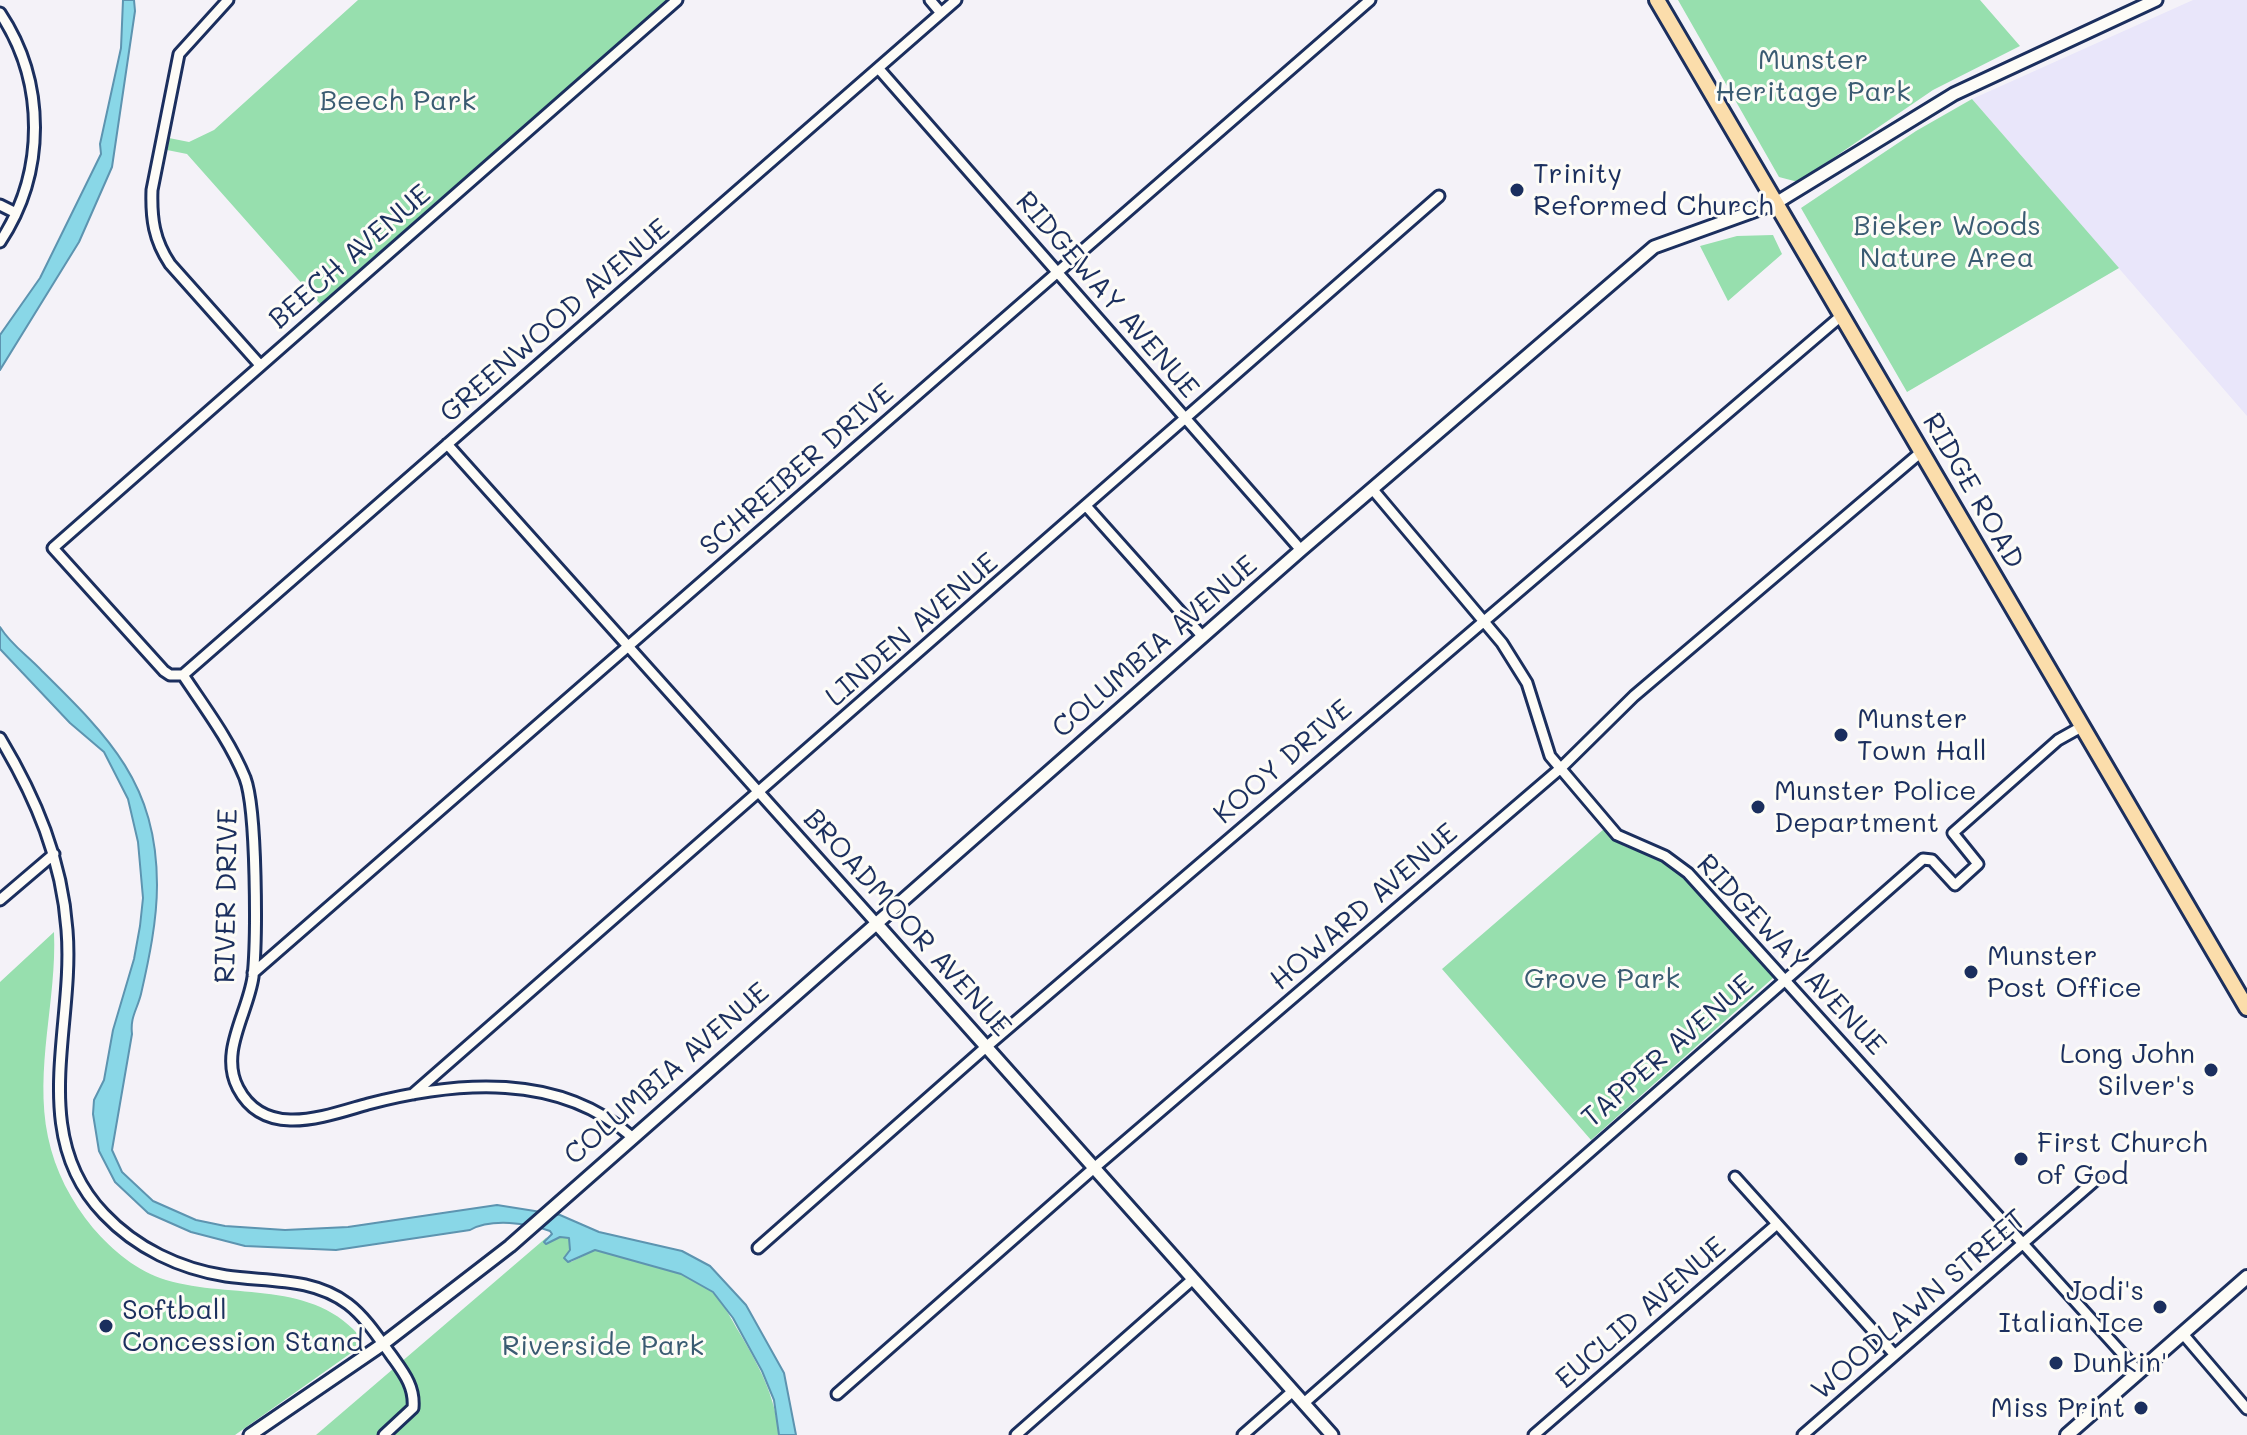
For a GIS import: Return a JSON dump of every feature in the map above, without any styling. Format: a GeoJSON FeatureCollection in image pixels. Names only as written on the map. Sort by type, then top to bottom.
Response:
{"type":"FeatureCollection","features":[{"type":"Feature","properties":{"kind":"main road","name":"RIDGE ROAD"},"geometry":{"type":"LineString","coordinates":[[1657,0],[2247,1008]]}},
{"type":"Feature","properties":{"kind":"main road"},"geometry":{"type":"LineString","coordinates":[[2067,1435],[2247,1277]]}},
{"type":"Feature","properties":{"kind":"street"},"geometry":{"type":"LineString","coordinates":[[228,0],[179,54],[154,175],[151,211],[159,248],[170,264],[260,365]]}},
{"type":"Feature","properties":{"kind":"street","name":"BEECH AVENUE"},"geometry":{"type":"LineString","coordinates":[[53,548],[677,0]]}},
{"type":"Feature","properties":{"kind":"street"},"geometry":{"type":"LineString","coordinates":[[930,0],[941,13]]}},
{"type":"Feature","properties":{"kind":"street","name":"GREENWOOD AVENUE"},"geometry":{"type":"LineString","coordinates":[[183,675],[956,0]]}},
{"type":"Feature","properties":{"kind":"street","name":"SCHREIBER DRIVE"},"geometry":{"type":"LineString","coordinates":[[253,973],[1370,0]]}},
{"type":"Feature","properties":{"kind":"street","name":"COLUMBIA AVENUE"},"geometry":{"type":"LineString","coordinates":[[250,1435],[383,1344],[510,1246],[1301,550],[1374,491],[1654,247],[1776,203],[1954,94],[2156,0]]}},
{"type":"Feature","properties":{"kind":"street"},"geometry":{"type":"LineString","coordinates":[[0,13],[18,47],[33,98],[33,151],[25,191],[0,242]]}},
{"type":"Feature","properties":{"kind":"street","name":"RIDGEWAY AVENUE"},"geometry":{"type":"LineString","coordinates":[[879,69],[1301,550]]}},
{"type":"Feature","properties":{"kind":"street","name":"LINDEN AVENUE"},"geometry":{"type":"LineString","coordinates":[[413,1094],[1188,420],[1439,196]]}},
{"type":"Feature","properties":{"kind":"street"},"geometry":{"type":"LineString","coordinates":[[0,205],[16,213]]}},
{"type":"Feature","properties":{"kind":"street","name":"KOOY DRIVE"},"geometry":{"type":"LineString","coordinates":[[758,1248],[986,1047],[1841,316]]}},
{"type":"Feature","properties":{"kind":"street","name":"BROADMOOR AVENUE"},"geometry":{"type":"LineString","coordinates":[[447,444],[1332,1435]]}},
{"type":"Feature","properties":{"kind":"street","name":"HOWARD AVENUE"},"geometry":{"type":"LineString","coordinates":[[837,1394],[1094,1168],[1562,767],[1634,696],[1920,453]]}},
{"type":"Feature","properties":{"kind":"street","name":"RIDGEWAY AVENUE"},"geometry":{"type":"LineString","coordinates":[[1374,491],[1502,643],[1527,683],[1545,747],[1617,835],[1665,856],[1688,873],[2139,1372]]}},
{"type":"Feature","properties":{"kind":"street"},"geometry":{"type":"LineString","coordinates":[[1087,507],[1203,637]]}},
{"type":"Feature","properties":{"kind":"street","name":"RIVER DRIVE"},"geometry":{"type":"LineString","coordinates":[[53,548],[164,671],[170,675],[183,675],[228,743],[250,794],[253,973],[231,1062],[238,1088],[254,1108],[275,1119],[298,1122],[413,1094],[481,1086],[538,1090],[583,1106],[616,1123],[632,1137]]}},
{"type":"Feature","properties":{"kind":"street","name":"TAPPER AVENUE"},"geometry":{"type":"LineString","coordinates":[[1304,1403],[1923,859],[1932,860],[1955,885],[1978,864],[1953,833],[2058,740],[2083,726]]}},
{"type":"Feature","properties":{"kind":"street"},"geometry":{"type":"LineString","coordinates":[[0,738],[31,795],[54,854],[66,910],[69,954],[58,1077],[60,1117],[68,1154],[90,1197],[120,1229],[170,1260],[208,1273],[284,1281],[328,1293],[348,1304],[383,1344],[414,1392],[413,1408],[384,1435]]}},
{"type":"Feature","properties":{"kind":"street"},"geometry":{"type":"LineString","coordinates":[[0,900],[54,854]]}},
{"type":"Feature","properties":{"kind":"street"},"geometry":{"type":"LineString","coordinates":[[1735,1177],[1895,1355]]}},
{"type":"Feature","properties":{"kind":"street","name":"WOODLAWN STREET"},"geometry":{"type":"LineString","coordinates":[[1803,1435],[2099,1177]]}},
{"type":"Feature","properties":{"kind":"street","name":"EUCLID AVENUE"},"geometry":{"type":"LineString","coordinates":[[1534,1435],[1777,1224]]}},
{"type":"Feature","properties":{"kind":"street"},"geometry":{"type":"LineString","coordinates":[[1016,1435],[1193,1279]]}},
{"type":"Feature","properties":{"kind":"street"},"geometry":{"type":"LineString","coordinates":[[2183,1334],[2247,1409]]}},
{"type":"Feature","properties":{"kind":"street"},"geometry":{"type":"LineString","coordinates":[[1243,1435],[1293,1391]]}},
{"type":"Feature","properties":{"kind":"shaded area"},"geometry":{"type":"Polygon","coordinates":[[[2193,0],[2247,0],[2247,416],[1972,99],[2193,0]]]}},
{"type":"Feature","properties":{"kind":"green space","name":"Beech Park"},"geometry":{"type":"Polygon","coordinates":[[[358,0],[667,0],[320,304],[187,154],[167,150],[169,138],[189,142],[214,130],[358,0]]]}},
{"type":"Feature","properties":{"kind":"green space","name":"Munster Heritage Park"},"geometry":{"type":"Polygon","coordinates":[[[1678,0],[1980,0],[2020,46],[1933,90],[1798,182],[1779,177],[1678,0]]]}},
{"type":"Feature","properties":{"kind":"green space","name":"Bieker Woods Nature Area"},"geometry":{"type":"Polygon","coordinates":[[[1972,99],[2119,268],[1907,392],[1801,208],[1916,131],[1972,99]]]}},
{"type":"Feature","properties":{"kind":"green space"},"geometry":{"type":"Polygon","coordinates":[[[1773,235],[1782,254],[1728,301],[1700,246],[1737,236],[1773,235]]]}},
{"type":"Feature","properties":{"kind":"green space","name":"Grove Park"},"geometry":{"type":"Polygon","coordinates":[[[1604,829],[1624,846],[1676,866],[1772,972],[1773,978],[1591,1140],[1442,969],[1604,829]]]}},
{"type":"Feature","properties":{"kind":"green space"},"geometry":{"type":"Polygon","coordinates":[[[54,932],[44,1111],[55,1162],[85,1218],[117,1252],[156,1276],[192,1286],[297,1299],[321,1307],[343,1320],[363,1340],[361,1346],[235,1435],[0,1435],[0,982],[54,932]]]}},
{"type":"Feature","properties":{"kind":"green space","name":"Riverside Park"},"geometry":{"type":"Polygon","coordinates":[[[566,1236],[570,1240],[571,1262],[595,1250],[673,1270],[711,1291],[726,1310],[759,1369],[774,1407],[779,1435],[316,1435],[547,1237],[544,1242],[566,1236]]]}},
{"type":"Feature","properties":{"kind":"water"},"geometry":{"type":"Polygon","coordinates":[[[123,0],[134,0],[135,11],[112,167],[79,242],[0,370],[0,335],[40,278],[101,154],[100,144],[121,48],[123,0]]]}},
{"type":"Feature","properties":{"kind":"water"},"geometry":{"type":"Polygon","coordinates":[[[0,627],[108,741],[138,790],[148,818],[155,850],[156,912],[147,967],[132,1023],[112,1150],[122,1172],[153,1201],[196,1220],[225,1226],[285,1230],[348,1227],[497,1205],[560,1215],[599,1232],[682,1251],[710,1266],[746,1305],[784,1373],[796,1435],[779,1435],[774,1400],[733,1318],[713,1292],[681,1274],[595,1250],[568,1262],[564,1258],[570,1250],[569,1238],[560,1237],[546,1244],[544,1242],[552,1234],[550,1231],[510,1223],[336,1250],[245,1246],[191,1232],[148,1213],[115,1182],[99,1151],[93,1114],[94,1100],[104,1080],[113,1030],[134,959],[140,926],[143,898],[138,842],[128,799],[104,752],[70,723],[0,649],[0,627]]]}},
{"type":"Feature","properties":{"kind":"place","name":"Trinity Reformed Church"},"geometry":{"type":"Point","coordinates":[1517,190]}},
{"type":"Feature","properties":{"kind":"place","name":"Munster Town Hall"},"geometry":{"type":"Point","coordinates":[1841,735]}},
{"type":"Feature","properties":{"kind":"place","name":"Munster Police Department"},"geometry":{"type":"Point","coordinates":[1758,807]}},
{"type":"Feature","properties":{"kind":"place","name":"Munster Post Office"},"geometry":{"type":"Point","coordinates":[1971,972]}},
{"type":"Feature","properties":{"kind":"place","name":"Long John Silver's"},"geometry":{"type":"Point","coordinates":[2211,1070]}},
{"type":"Feature","properties":{"kind":"place","name":"First Church of God"},"geometry":{"type":"Point","coordinates":[2021,1159]}},
{"type":"Feature","properties":{"kind":"place","name":"Jodi's Italian Ice"},"geometry":{"type":"Point","coordinates":[2160,1307]}},
{"type":"Feature","properties":{"kind":"place","name":"Softball Concession Stand"},"geometry":{"type":"Point","coordinates":[106,1326]}},
{"type":"Feature","properties":{"kind":"place","name":"Dunkin'"},"geometry":{"type":"Point","coordinates":[2056,1363]}},
{"type":"Feature","properties":{"kind":"place","name":"Miss Print"},"geometry":{"type":"Point","coordinates":[2141,1408]}}]}
